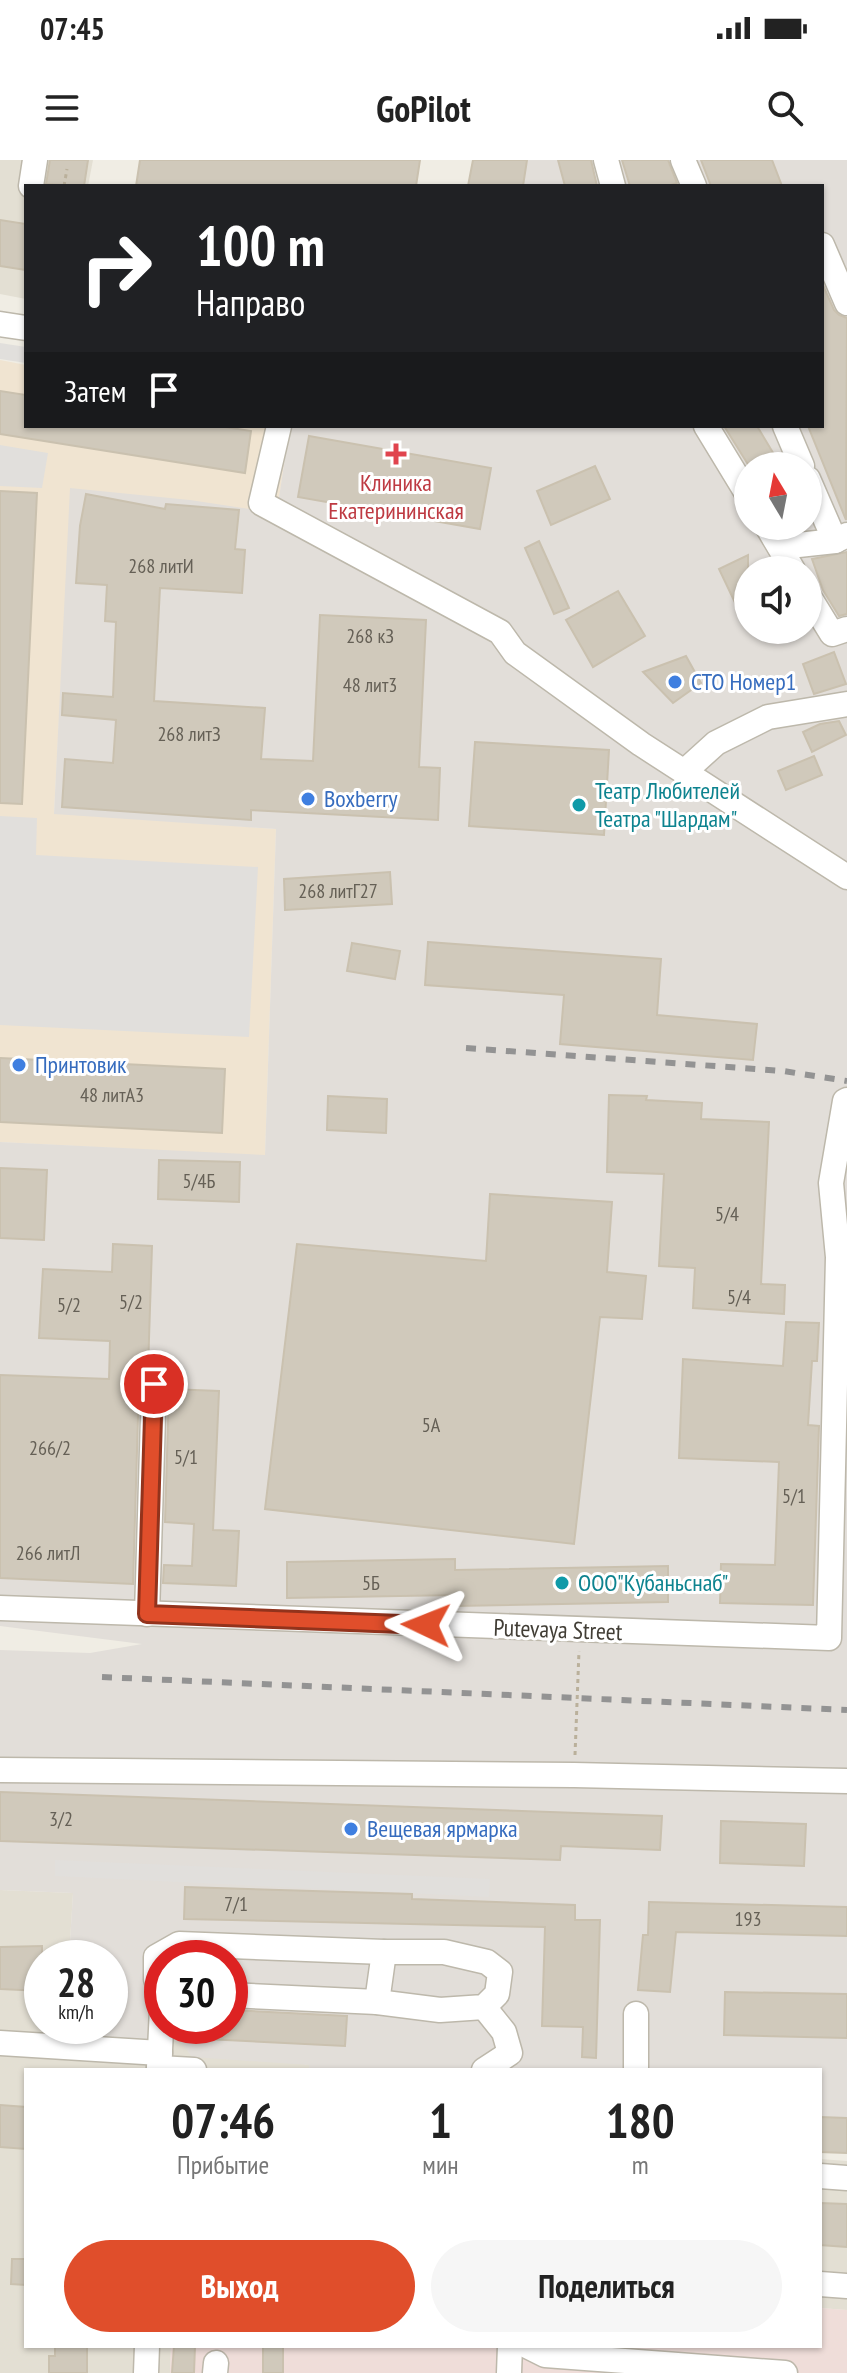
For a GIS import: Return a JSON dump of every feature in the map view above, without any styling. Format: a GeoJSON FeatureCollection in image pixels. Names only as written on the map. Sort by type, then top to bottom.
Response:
{"type":"FeatureCollection","features":[{"type":"Feature","properties":{"kind":"street"},"geometry":{"type":"LineString","coordinates":[[31,184],[35,160]]}},
{"type":"Feature","properties":{"kind":"street"},"geometry":{"type":"LineString","coordinates":[[606,160],[612,184]]}},
{"type":"Feature","properties":{"kind":"street"},"geometry":{"type":"LineString","coordinates":[[683,160],[693,184]]}},
{"type":"Feature","properties":{"kind":"street"},"geometry":{"type":"LineString","coordinates":[[824,250],[847,303]]}},
{"type":"Feature","properties":{"kind":"street"},"geometry":{"type":"LineString","coordinates":[[0,324],[24,328]]}},
{"type":"Feature","properties":{"kind":"street"},"geometry":{"type":"LineString","coordinates":[[279,428],[261,503],[500,632],[515,653],[641,744],[847,877]]}},
{"type":"Feature","properties":{"kind":"street"},"geometry":{"type":"LineString","coordinates":[[707,428],[734,472]]}},
{"type":"Feature","properties":{"kind":"street"},"geometry":{"type":"LineString","coordinates":[[786,428],[796,452]]}},
{"type":"Feature","properties":{"kind":"street"},"geometry":{"type":"LineString","coordinates":[[780,547],[841,538],[822,504]]}},
{"type":"Feature","properties":{"kind":"street"},"geometry":{"type":"LineString","coordinates":[[776,540],[785,556]]}},
{"type":"Feature","properties":{"kind":"street"},"geometry":{"type":"LineString","coordinates":[[822,618],[832,634],[847,629]]}},
{"type":"Feature","properties":{"kind":"street"},"geometry":{"type":"LineString","coordinates":[[684,772],[716,743],[768,717],[847,704]]}},
{"type":"Feature","properties":{"kind":"street","name":"Putevaya Street"},"geometry":{"type":"LineString","coordinates":[[0,1608],[829,1638],[838,1257],[831,1183],[847,1100]]}},
{"type":"Feature","properties":{"kind":"street"},"geometry":{"type":"LineString","coordinates":[[147,1614],[154,1384]]}},
{"type":"Feature","properties":{"kind":"street"},"geometry":{"type":"LineString","coordinates":[[0,1770],[574,1775],[847,1781]]}},
{"type":"Feature","properties":{"kind":"street"},"geometry":{"type":"LineString","coordinates":[[248,1947],[444,1952],[487,1962],[500,1972],[497,1994],[484,2007],[440,2010],[377,2002],[248,1996]]}},
{"type":"Feature","properties":{"kind":"street"},"geometry":{"type":"LineString","coordinates":[[377,2002],[384,1952]]}},
{"type":"Feature","properties":{"kind":"street"},"geometry":{"type":"LineString","coordinates":[[484,2007],[504,2032],[510,2053],[487,2068]]}},
{"type":"Feature","properties":{"kind":"street"},"geometry":{"type":"LineString","coordinates":[[636,2014],[636,2068]]}},
{"type":"Feature","properties":{"kind":"street"},"geometry":{"type":"LineString","coordinates":[[0,2043],[183,2068]]}},
{"type":"Feature","properties":{"kind":"street"},"geometry":{"type":"LineString","coordinates":[[160,2064],[161,2044]]}},
{"type":"Feature","properties":{"kind":"street"},"geometry":{"type":"LineString","coordinates":[[822,2176],[847,2178]]}},
{"type":"Feature","properties":{"kind":"street"},"geometry":{"type":"LineString","coordinates":[[822,2284],[847,2286]]}},
{"type":"Feature","properties":{"kind":"street"},"geometry":{"type":"LineString","coordinates":[[146,2373],[147,2348]]}},
{"type":"Feature","properties":{"kind":"street"},"geometry":{"type":"LineString","coordinates":[[509,2373],[510,2348]]}},
{"type":"Feature","properties":{"kind":"street"},"geometry":{"type":"LineString","coordinates":[[531,2348],[545,2355],[785,2373]]}},
{"type":"Feature","properties":{"kind":"path"},"geometry":{"type":"LineString","coordinates":[[64,184],[67,169]]}},
{"type":"Feature","properties":{"kind":"path"},"geometry":{"type":"LineString","coordinates":[[574,1775],[582,1631]]}},
{"type":"Feature","properties":{"kind":"shaded area"},"geometry":{"type":"Polygon","coordinates":[[[0,160],[93,160],[88,184],[24,184],[24,299],[0,294],[0,160]]]}},
{"type":"Feature","properties":{"kind":"shaded area"},"geometry":{"type":"Polygon","coordinates":[[[473,160],[847,160],[847,2153],[822,2152],[822,2068],[309,2068],[309,2065],[192,2057],[182,2044],[248,2044],[248,1940],[144,1940],[144,2039],[128,2038],[128,1940],[70,1940],[73,1893],[0,1890],[0,1650],[90,1653],[142,1644],[0,1626],[0,1142],[265,1155],[276,829],[54,814],[70,488],[256,510],[276,517],[290,428],[824,428],[824,184],[468,184],[473,160]]]}},
{"type":"Feature","properties":{"kind":"shaded area"},"geometry":{"type":"Polygon","coordinates":[[[0,343],[24,347],[24,363],[0,359],[0,343]]]}},
{"type":"Feature","properties":{"kind":"shaded area"},"geometry":{"type":"Polygon","coordinates":[[[0,360],[24,365],[24,428],[290,428],[276,518],[61,681],[54,813],[276,829],[265,1156],[0,1142],[0,360]]]}},
{"type":"Feature","properties":{"kind":"shaded area"},"geometry":{"type":"Polygon","coordinates":[[[0,445],[48,453],[42,488],[0,486],[0,445]]]}},
{"type":"Feature","properties":{"kind":"shaded area"},"geometry":{"type":"Polygon","coordinates":[[[0,816],[37,818],[36,855],[258,867],[249,1037],[0,1025],[0,816]]]}},
{"type":"Feature","properties":{"kind":"shaded area"},"geometry":{"type":"Polygon","coordinates":[[[55,1860],[490,1879],[489,1897],[55,1876],[55,1860]]]}},
{"type":"Feature","properties":{"kind":"shaded area"},"geometry":{"type":"Polygon","coordinates":[[[0,1890],[73,1893],[70,1940],[24,1940],[24,2044],[128,2044],[128,2038],[144,2039],[144,2044],[196,2044],[309,2065],[309,2068],[24,2068],[24,2348],[171,2348],[170,2373],[0,2373],[0,1890]]]}},
{"type":"Feature","properties":{"kind":"shaded area"},"geometry":{"type":"Polygon","coordinates":[[[822,2159],[847,2161],[847,2310],[822,2308],[822,2159]]]}},
{"type":"Feature","properties":{"kind":"shaded area"},"geometry":{"type":"Polygon","coordinates":[[[822,2308],[847,2310],[847,2373],[170,2373],[171,2348],[822,2348],[822,2308]]]}},
{"type":"Feature","properties":{"kind":"building"},"geometry":{"type":"Polygon","coordinates":[[[50,160],[88,160],[84,184],[46,184],[50,160]]]}},
{"type":"Feature","properties":{"kind":"building"},"geometry":{"type":"Polygon","coordinates":[[[140,160],[420,160],[416,184],[136,184],[140,160]]]}},
{"type":"Feature","properties":{"kind":"building"},"geometry":{"type":"Polygon","coordinates":[[[473,160],[527,160],[523,184],[468,184],[473,160]]]}},
{"type":"Feature","properties":{"kind":"building"},"geometry":{"type":"Polygon","coordinates":[[[558,160],[591,160],[597,184],[564,184],[558,160]]]}},
{"type":"Feature","properties":{"kind":"building"},"geometry":{"type":"Polygon","coordinates":[[[622,160],[668,160],[677,183],[674,184],[629,184],[622,160]]]}},
{"type":"Feature","properties":{"kind":"building"},"geometry":{"type":"Polygon","coordinates":[[[701,160],[772,160],[781,184],[710,184],[701,160]]]}},
{"type":"Feature","properties":{"kind":"building"},"geometry":{"type":"Polygon","coordinates":[[[0,220],[24,224],[24,270],[0,266],[0,220]]]}},
{"type":"Feature","properties":{"kind":"building"},"geometry":{"type":"Polygon","coordinates":[[[824,288],[834,310],[847,318],[846,520],[822,461],[822,452],[819,452],[809,428],[824,428],[824,288]]]}},
{"type":"Feature","properties":{"kind":"building"},"geometry":{"type":"Polygon","coordinates":[[[0,391],[24,395],[24,428],[232,428],[251,431],[245,473],[0,434],[0,391]]]}},
{"type":"Feature","properties":{"kind":"building"},"geometry":{"type":"Polygon","coordinates":[[[725,428],[758,428],[773,452],[740,452],[725,428]]]}},
{"type":"Feature","properties":{"kind":"building"},"geometry":{"type":"Polygon","coordinates":[[[309,436],[491,468],[480,529],[298,497],[309,436]]]}},
{"type":"Feature","properties":{"kind":"building"},"geometry":{"type":"Polygon","coordinates":[[[595,466],[610,499],[551,525],[537,491],[595,466]]]}},
{"type":"Feature","properties":{"kind":"building"},"geometry":{"type":"Polygon","coordinates":[[[0,491],[37,493],[22,804],[0,803],[0,491]]]}},
{"type":"Feature","properties":{"kind":"building"},"geometry":{"type":"Polygon","coordinates":[[[86,494],[165,509],[166,504],[239,510],[235,549],[245,550],[242,593],[160,588],[154,701],[265,708],[261,759],[313,761],[320,615],[426,620],[419,767],[440,768],[438,820],[251,810],[251,820],[62,807],[65,759],[113,763],[116,720],[62,715],[63,693],[113,697],[116,622],[105,621],[107,585],[76,583],[86,494]]]}},
{"type":"Feature","properties":{"kind":"building"},"geometry":{"type":"Polygon","coordinates":[[[539,541],[569,608],[554,614],[525,548],[539,541]]]}},
{"type":"Feature","properties":{"kind":"building"},"geometry":{"type":"Polygon","coordinates":[[[847,552],[847,614],[839,616],[823,590],[822,557],[847,552]]]}},
{"type":"Feature","properties":{"kind":"building"},"geometry":{"type":"Polygon","coordinates":[[[734,562],[734,601],[719,569],[734,562]]]}},
{"type":"Feature","properties":{"kind":"building"},"geometry":{"type":"Polygon","coordinates":[[[618,591],[645,636],[593,667],[566,620],[618,591]]]}},
{"type":"Feature","properties":{"kind":"building"},"geometry":{"type":"Polygon","coordinates":[[[834,652],[846,684],[814,694],[803,664],[834,652]]]}},
{"type":"Feature","properties":{"kind":"building"},"geometry":{"type":"Polygon","coordinates":[[[686,656],[701,683],[673,703],[643,672],[686,656]]]}},
{"type":"Feature","properties":{"kind":"building"},"geometry":{"type":"Polygon","coordinates":[[[839,721],[846,735],[812,752],[803,732],[820,724],[839,721]]]}},
{"type":"Feature","properties":{"kind":"building"},"geometry":{"type":"Polygon","coordinates":[[[475,742],[609,750],[604,835],[469,826],[475,742]]]}},
{"type":"Feature","properties":{"kind":"building"},"geometry":{"type":"Polygon","coordinates":[[[814,756],[822,775],[786,790],[778,771],[814,756]]]}},
{"type":"Feature","properties":{"kind":"building"},"geometry":{"type":"Polygon","coordinates":[[[390,872],[392,904],[285,910],[284,879],[390,872]]]}},
{"type":"Feature","properties":{"kind":"building"},"geometry":{"type":"Polygon","coordinates":[[[428,942],[661,959],[657,1015],[757,1024],[753,1060],[560,1044],[564,995],[425,985],[428,942]]]}},
{"type":"Feature","properties":{"kind":"building"},"geometry":{"type":"Polygon","coordinates":[[[352,943],[400,951],[395,979],[347,971],[352,943]]]}},
{"type":"Feature","properties":{"kind":"building"},"geometry":{"type":"Polygon","coordinates":[[[0,1058],[225,1069],[222,1133],[0,1122],[0,1058]]]}},
{"type":"Feature","properties":{"kind":"building"},"geometry":{"type":"Polygon","coordinates":[[[609,1095],[702,1103],[701,1119],[769,1122],[761,1284],[785,1285],[784,1314],[693,1308],[695,1268],[659,1266],[664,1174],[607,1172],[609,1095]]]}},
{"type":"Feature","properties":{"kind":"building"},"geometry":{"type":"Polygon","coordinates":[[[328,1096],[387,1099],[386,1133],[327,1130],[328,1096]]]}},
{"type":"Feature","properties":{"kind":"building"},"geometry":{"type":"Polygon","coordinates":[[[159,1160],[240,1162],[239,1202],[158,1199],[159,1160]]]}},
{"type":"Feature","properties":{"kind":"building"},"geometry":{"type":"Polygon","coordinates":[[[0,1168],[47,1170],[44,1240],[0,1238],[0,1168]]]}},
{"type":"Feature","properties":{"kind":"building"},"geometry":{"type":"Polygon","coordinates":[[[490,1194],[612,1202],[607,1272],[646,1276],[642,1319],[600,1317],[574,1544],[265,1509],[297,1244],[486,1261],[490,1194]]]}},
{"type":"Feature","properties":{"kind":"building"},"geometry":{"type":"Polygon","coordinates":[[[113,1244],[152,1246],[148,1370],[139,1384],[133,1584],[0,1578],[0,1375],[109,1379],[110,1341],[39,1338],[43,1269],[112,1272],[113,1244]]]}},
{"type":"Feature","properties":{"kind":"building"},"geometry":{"type":"Polygon","coordinates":[[[786,1322],[819,1323],[817,1361],[812,1361],[808,1425],[819,1426],[813,1605],[720,1603],[721,1564],[775,1565],[779,1462],[679,1458],[683,1359],[783,1366],[786,1322]]]}},
{"type":"Feature","properties":{"kind":"building"},"geometry":{"type":"Polygon","coordinates":[[[169,1389],[219,1391],[213,1530],[239,1531],[236,1586],[163,1583],[164,1565],[192,1566],[194,1524],[165,1522],[169,1389]]]}},
{"type":"Feature","properties":{"kind":"building"},"geometry":{"type":"Polygon","coordinates":[[[455,1559],[455,1570],[668,1566],[668,1602],[456,1606],[456,1595],[287,1598],[287,1562],[455,1559]]]}},
{"type":"Feature","properties":{"kind":"building","name":"Вещевая ярмарка"},"geometry":{"type":"Polygon","coordinates":[[[0,1792],[662,1816],[660,1850],[561,1846],[560,1860],[0,1841],[0,1792]]]}},
{"type":"Feature","properties":{"kind":"building"},"geometry":{"type":"Polygon","coordinates":[[[721,1821],[806,1824],[804,1866],[720,1863],[721,1821]]]}},
{"type":"Feature","properties":{"kind":"building"},"geometry":{"type":"Polygon","coordinates":[[[185,1887],[412,1894],[412,1899],[575,1905],[575,1920],[600,1920],[596,2058],[582,2057],[583,2027],[542,2026],[545,1927],[184,1919],[185,1887]]]}},
{"type":"Feature","properties":{"kind":"building"},"geometry":{"type":"Polygon","coordinates":[[[649,1902],[847,1907],[847,1936],[676,1932],[670,1992],[638,1990],[643,1935],[648,1935],[649,1902]]]}},
{"type":"Feature","properties":{"kind":"building"},"geometry":{"type":"Polygon","coordinates":[[[24,1946],[24,1990],[0,1989],[0,1947],[24,1946]]]}},
{"type":"Feature","properties":{"kind":"building"},"geometry":{"type":"Polygon","coordinates":[[[725,1992],[847,1994],[847,2038],[724,2035],[725,1992]]]}},
{"type":"Feature","properties":{"kind":"building"},"geometry":{"type":"Polygon","coordinates":[[[248,2011],[347,2016],[345,2046],[248,2041],[248,2011]]]}},
{"type":"Feature","properties":{"kind":"building"},"geometry":{"type":"Polygon","coordinates":[[[0,2105],[24,2107],[24,2149],[0,2147],[0,2105]]]}},
{"type":"Feature","properties":{"kind":"building"},"geometry":{"type":"Polygon","coordinates":[[[822,2117],[847,2118],[847,2153],[822,2152],[822,2117]]]}},
{"type":"Feature","properties":{"kind":"building"},"geometry":{"type":"Polygon","coordinates":[[[822,2203],[847,2204],[847,2247],[822,2245],[822,2203]]]}},
{"type":"Feature","properties":{"kind":"building"},"geometry":{"type":"Polygon","coordinates":[[[12,2259],[24,2259],[24,2285],[11,2284],[12,2259]]]}},
{"type":"Feature","properties":{"kind":"building"},"geometry":{"type":"Polygon","coordinates":[[[55,2348],[87,2348],[87,2373],[49,2373],[49,2356],[55,2356],[55,2348]]]}},
{"type":"Feature","properties":{"kind":"building"},"geometry":{"type":"Polygon","coordinates":[[[174,2348],[195,2348],[194,2373],[172,2373],[174,2348]]]}},
{"type":"Feature","properties":{"kind":"building"},"geometry":{"type":"Polygon","coordinates":[[[263,2348],[283,2348],[283,2373],[263,2373],[263,2348]]]}},
{"type":"Feature","properties":{"kind":"railway"},"geometry":{"type":"LineString","coordinates":[[466,1048],[783,1071],[847,1081]]}},
{"type":"Feature","properties":{"kind":"railway"},"geometry":{"type":"LineString","coordinates":[[102,1677],[847,1710]]}},
{"type":"Feature","properties":{"kind":"place","name":"Клиника Екатерининская"},"geometry":{"type":"Point","coordinates":[396,454]}},
{"type":"Feature","properties":{"kind":"place","name":"СТО Номер1"},"geometry":{"type":"Point","coordinates":[675,682]}},
{"type":"Feature","properties":{"kind":"place","name":"Boxberry"},"geometry":{"type":"Point","coordinates":[308,799]}},
{"type":"Feature","properties":{"kind":"place","name":"Театр Любителей Театра \"Шардам\""},"geometry":{"type":"Point","coordinates":[579,805]}},
{"type":"Feature","properties":{"kind":"place","name":"Принтовик"},"geometry":{"type":"Point","coordinates":[19,1065]}},
{"type":"Feature","properties":{"kind":"place","name":"ООО\"Кубаньснаб\""},"geometry":{"type":"Point","coordinates":[562,1583]}},
{"type":"Feature","properties":{"kind":"place","name":"Вещевая ярмарка"},"geometry":{"type":"Point","coordinates":[351,1829]}},
{"type":"Feature","properties":{"kind":"route"},"geometry":{"type":"LineString","coordinates":[[154,1384],[147,1614],[426,1625]]}}]}
